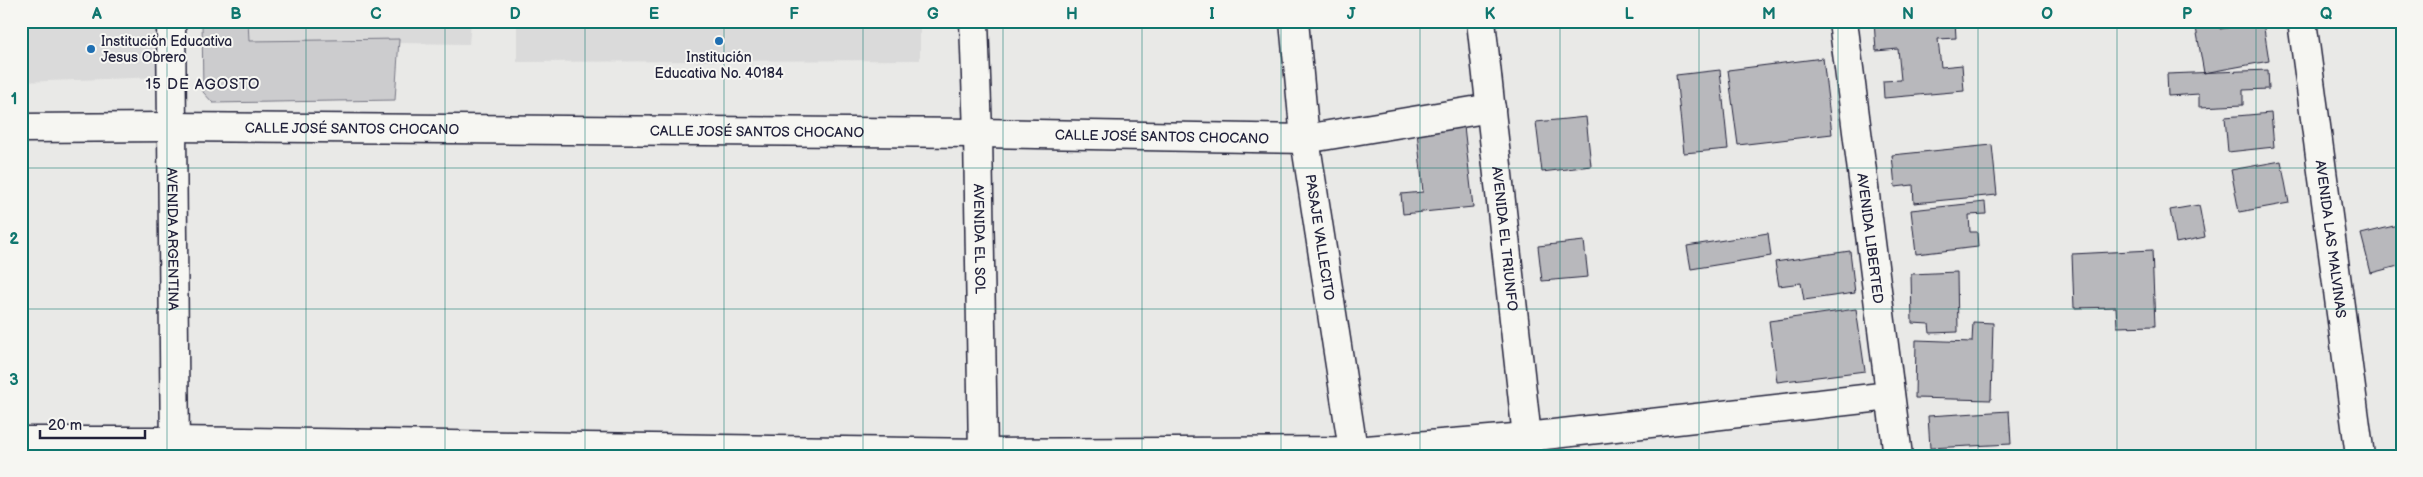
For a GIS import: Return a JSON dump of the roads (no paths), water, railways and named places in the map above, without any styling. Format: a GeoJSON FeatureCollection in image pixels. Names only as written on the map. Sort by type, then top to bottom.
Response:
{"type":"FeatureCollection","features":[{"type":"Feature","properties":{"kind":"street","name":"AVENIDA ARGENTINA"},"geometry":{"type":"LineString","coordinates":[[171,21],[175,448]]}},
{"type":"Feature","properties":{"kind":"street","name":"AVENIDA EL SOL"},"geometry":{"type":"LineString","coordinates":[[974,21],[978,133],[983,454]]}},
{"type":"Feature","properties":{"kind":"street","name":"PASAJE VALLECITO"},"geometry":{"type":"LineString","coordinates":[[1294,21],[1305,139],[1354,453]]}},
{"type":"Feature","properties":{"kind":"street","name":"AVENIDA EL TRIUNFO"},"geometry":{"type":"LineString","coordinates":[[1481,21],[1528,446]]}},
{"type":"Feature","properties":{"kind":"street","name":"AVENIDA LIBERTED"},"geometry":{"type":"LineString","coordinates":[[1843,21],[1898,456]]}},
{"type":"Feature","properties":{"kind":"street","name":"AVENIDA LAS MALVINAS"},"geometry":{"type":"LineString","coordinates":[[2302,21],[2360,456]]}},
{"type":"Feature","properties":{"kind":"street","name":"CALLE JOSÉ SANTOS CHOCANO"},"geometry":{"type":"LineString","coordinates":[[21,128],[172,127],[978,133],[1305,139],[1491,108]]}},
{"type":"Feature","properties":{"kind":"street"},"geometry":{"type":"LineString","coordinates":[[21,441],[175,448],[983,454],[1354,453],[1528,446],[1890,396]]}},
{"type":"Feature","properties":{"kind":"place","name":"Institución Educativa No. 40184"},"geometry":{"type":"Point","coordinates":[719,41]}},
{"type":"Feature","properties":{"kind":"place","name":"Institución Educativa Jesus Obrero"},"geometry":{"type":"Point","coordinates":[91,49]}},
{"type":"Feature","properties":{"kind":"district","name":"15 DE AGOSTO"},"geometry":{"type":"Point","coordinates":[203,84]}}]}
